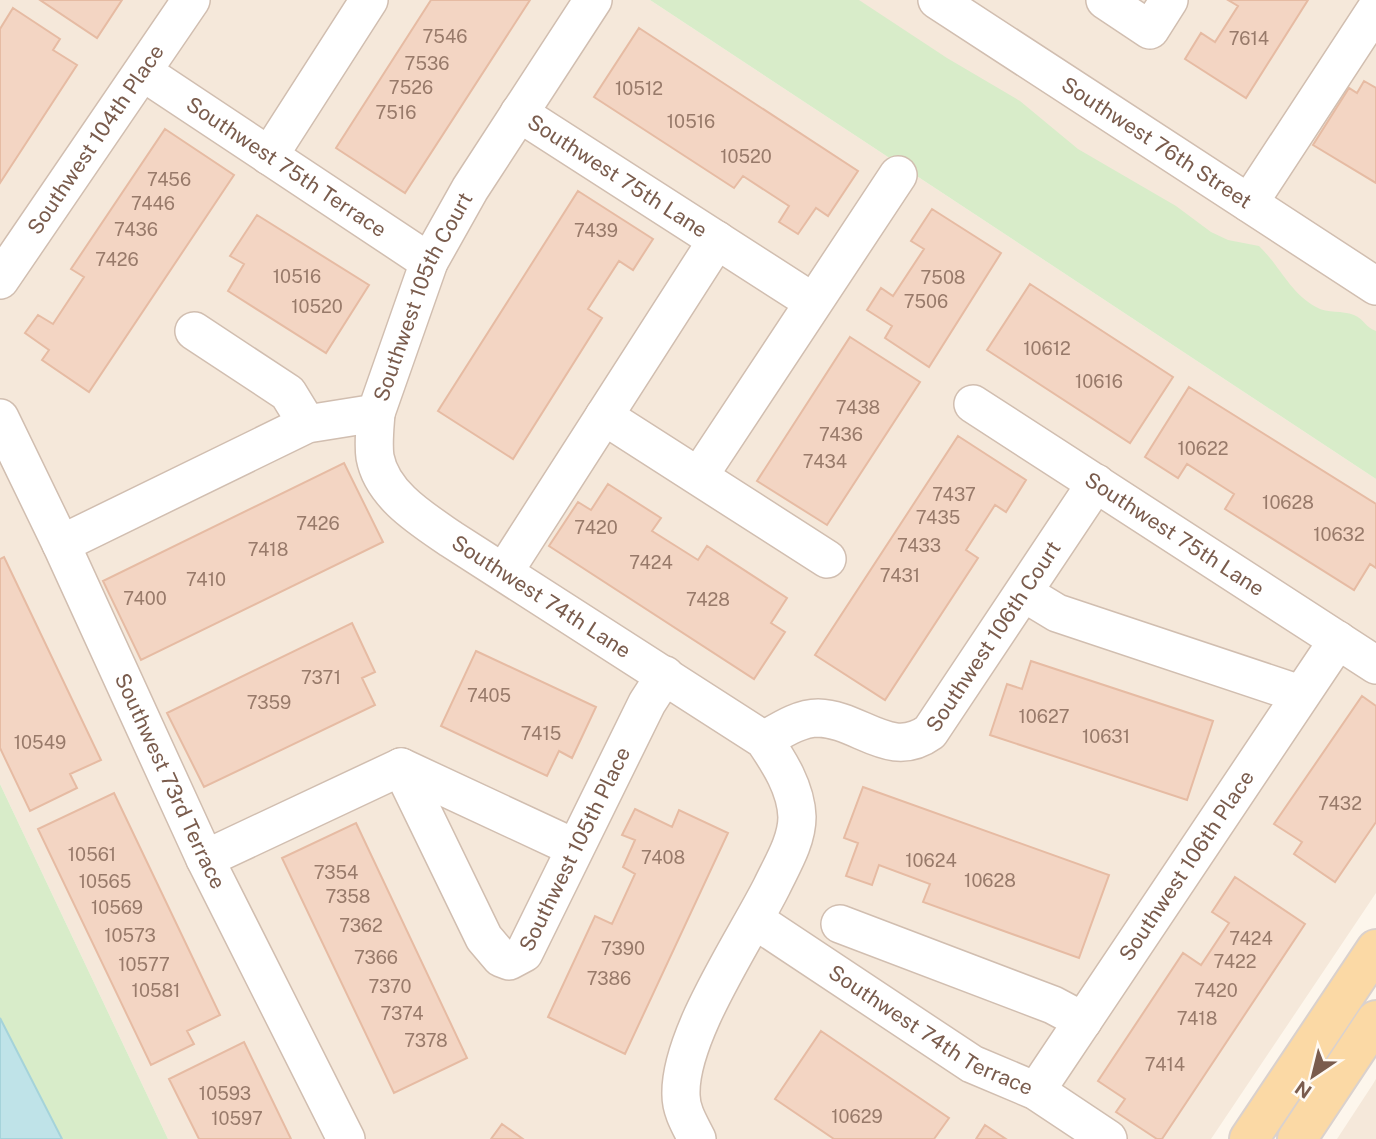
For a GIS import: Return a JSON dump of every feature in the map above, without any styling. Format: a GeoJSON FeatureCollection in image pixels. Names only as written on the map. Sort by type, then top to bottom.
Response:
{"type":"FeatureCollection","features":[{"type":"Feature","properties":{"kind":"main road"},"geometry":{"type":"LineString","coordinates":[[1250,1138],[1376,949]]}},
{"type":"Feature","properties":{"kind":"main road"},"geometry":{"type":"LineString","coordinates":[[1297,1139],[1376,1020]]}},
{"type":"Feature","properties":{"kind":"street","name":"Southwest 104th Place"},"geometry":{"type":"LineString","coordinates":[[0,280],[191,0]]}},
{"type":"Feature","properties":{"kind":"street","name":"Southwest 105th Court"},"geometry":{"type":"LineString","coordinates":[[61,544],[307,424],[376,413],[429,262],[470,189],[593,0]]}},
{"type":"Feature","properties":{"kind":"street","name":"Southwest 76th Street"},"geometry":{"type":"LineString","coordinates":[[937,0],[1376,286]]}},
{"type":"Feature","properties":{"kind":"street"},"geometry":{"type":"LineString","coordinates":[[1105,0],[1150,30],[1169,0]]}},
{"type":"Feature","properties":{"kind":"street"},"geometry":{"type":"LineString","coordinates":[[269,156],[359,4]]}},
{"type":"Feature","properties":{"kind":"street"},"geometry":{"type":"LineString","coordinates":[[1249,203],[1373,20]]}},
{"type":"Feature","properties":{"kind":"street","name":"Southwest 75th Terrace"},"geometry":{"type":"LineString","coordinates":[[142,72],[429,262]]}},
{"type":"Feature","properties":{"kind":"street","name":"Southwest 75th Lane"},"geometry":{"type":"LineString","coordinates":[[519,113],[813,302]]}},
{"type":"Feature","properties":{"kind":"street"},"geometry":{"type":"LineString","coordinates":[[699,476],[898,174]]}},
{"type":"Feature","properties":{"kind":"street"},"geometry":{"type":"LineString","coordinates":[[504,572],[717,240]]}},
{"type":"Feature","properties":{"kind":"street"},"geometry":{"type":"LineString","coordinates":[[194,331],[288,393],[307,424]]}},
{"type":"Feature","properties":{"kind":"street","name":"Southwest 75th Lane"},"geometry":{"type":"LineString","coordinates":[[973,404],[1376,665]]}},
{"type":"Feature","properties":{"kind":"street","name":"Southwest 74th Lane"},"geometry":{"type":"LineString","coordinates":[[376,413],[375,456],[379,469],[397,496],[424,521],[764,740]]}},
{"type":"Feature","properties":{"kind":"street"},"geometry":{"type":"LineString","coordinates":[[604,416],[827,559]]}},
{"type":"Feature","properties":{"kind":"street","name":"Southwest 73rd Terrace"},"geometry":{"type":"LineString","coordinates":[[0,418],[61,544],[205,859],[346,1139]]}},
{"type":"Feature","properties":{"kind":"street","name":"Southwest 106th Court"},"geometry":{"type":"LineString","coordinates":[[764,740],[792,725],[819,718],[849,726],[885,742],[908,743],[921,739],[939,723],[1096,483]]}},
{"type":"Feature","properties":{"kind":"street"},"geometry":{"type":"LineString","coordinates":[[1024,593],[1064,615],[1300,694]]}},
{"type":"Feature","properties":{"kind":"street","name":"Southwest 106th Place"},"geometry":{"type":"LineString","coordinates":[[1036,1091],[1338,640]]}},
{"type":"Feature","properties":{"kind":"street","name":"Southwest 105th Place"},"geometry":{"type":"LineString","coordinates":[[401,767],[484,938],[501,958],[509,961],[524,953],[647,703],[666,675]]}},
{"type":"Feature","properties":{"kind":"street"},"geometry":{"type":"LineString","coordinates":[[697,1139],[685,1117],[681,1095],[684,1073],[705,1011],[785,860],[797,817],[788,779],[764,740]]}},
{"type":"Feature","properties":{"kind":"street"},"geometry":{"type":"LineString","coordinates":[[205,859],[401,767],[575,848]]}},
{"type":"Feature","properties":{"kind":"street","name":"Southwest 74th Terrace"},"geometry":{"type":"LineString","coordinates":[[755,920],[972,1064],[1036,1091],[1108,1139]]}},
{"type":"Feature","properties":{"kind":"street"},"geometry":{"type":"LineString","coordinates":[[840,924],[1053,1005],[1083,1021]]}},
{"type":"Feature","properties":{"kind":"street"},"geometry":{"type":"LineString","coordinates":[[885,1004],[913,951]]}},
{"type":"Feature","properties":{"kind":"shaded area"},"geometry":{"type":"Polygon","coordinates":[[[0,0],[650,0],[1376,479],[1376,893],[1211,1139],[168,1139],[0,784],[0,0]]]}},
{"type":"Feature","properties":{"kind":"shaded area"},"geometry":{"type":"Polygon","coordinates":[[[840,0],[1376,0],[1376,367],[840,0]]]}},
{"type":"Feature","properties":{"kind":"shaded area"},"geometry":{"type":"Polygon","coordinates":[[[1376,1079],[1376,1139],[1337,1139],[1373,1084],[1376,1079]]]}},
{"type":"Feature","properties":{"kind":"green space"},"geometry":{"type":"Polygon","coordinates":[[[650,0],[859,0],[947,58],[1020,101],[1078,149],[1176,206],[1211,232],[1228,240],[1259,246],[1307,301],[1321,309],[1354,315],[1376,331],[1376,479],[650,0]]]}},
{"type":"Feature","properties":{"kind":"green space"},"geometry":{"type":"Polygon","coordinates":[[[0,784],[168,1139],[62,1139],[0,1018],[0,784]]]}},
{"type":"Feature","properties":{"kind":"water"},"geometry":{"type":"Polygon","coordinates":[[[0,1018],[62,1139],[0,1139],[0,1018]]]}},
{"type":"Feature","properties":{"kind":"building"},"geometry":{"type":"Polygon","coordinates":[[[40,0],[122,0],[97,38],[40,0]]]}},
{"type":"Feature","properties":{"kind":"building"},"geometry":{"type":"Polygon","coordinates":[[[431,0],[530,0],[405,193],[336,148],[431,0]]]}},
{"type":"Feature","properties":{"kind":"building"},"geometry":{"type":"Polygon","coordinates":[[[1228,0],[1308,0],[1246,98],[1185,59],[1201,33],[1215,42],[1238,6],[1228,0]]]}},
{"type":"Feature","properties":{"kind":"building"},"geometry":{"type":"Polygon","coordinates":[[[13,8],[60,39],[53,50],[77,65],[0,183],[0,29],[13,8]]]}},
{"type":"Feature","properties":{"kind":"building"},"geometry":{"type":"Polygon","coordinates":[[[639,28],[858,171],[828,216],[816,208],[798,234],[779,222],[789,206],[743,176],[734,188],[594,97],[639,28]]]}},
{"type":"Feature","properties":{"kind":"building"},"geometry":{"type":"Polygon","coordinates":[[[1364,81],[1376,88],[1376,183],[1313,145],[1349,88],[1357,93],[1364,81]]]}},
{"type":"Feature","properties":{"kind":"building"},"geometry":{"type":"Polygon","coordinates":[[[165,129],[234,175],[89,392],[42,360],[49,350],[25,333],[38,315],[53,324],[84,277],[71,269],[165,129]]]}},
{"type":"Feature","properties":{"kind":"building"},"geometry":{"type":"Polygon","coordinates":[[[578,191],[653,239],[633,270],[619,261],[588,309],[602,318],[513,459],[438,411],[578,191]]]}},
{"type":"Feature","properties":{"kind":"building"},"geometry":{"type":"Polygon","coordinates":[[[932,209],[1001,253],[929,367],[885,338],[892,326],[867,310],[881,288],[893,296],[924,249],[911,241],[932,209]]]}},
{"type":"Feature","properties":{"kind":"building"},"geometry":{"type":"Polygon","coordinates":[[[257,215],[369,285],[326,353],[228,291],[244,264],[230,256],[257,215]]]}},
{"type":"Feature","properties":{"kind":"building"},"geometry":{"type":"Polygon","coordinates":[[[1030,284],[1173,377],[1130,443],[987,350],[1030,284]]]}},
{"type":"Feature","properties":{"kind":"building"},"geometry":{"type":"Polygon","coordinates":[[[850,337],[920,382],[827,525],[757,481],[850,337]]]}},
{"type":"Feature","properties":{"kind":"building"},"geometry":{"type":"Polygon","coordinates":[[[1189,387],[1376,504],[1376,568],[1370,564],[1354,590],[1225,509],[1234,494],[1187,464],[1178,478],[1145,457],[1189,387]]]}},
{"type":"Feature","properties":{"kind":"building"},"geometry":{"type":"Polygon","coordinates":[[[958,436],[1026,480],[1006,512],[995,505],[966,550],[978,558],[885,700],[815,655],[958,436]]]}},
{"type":"Feature","properties":{"kind":"building"},"geometry":{"type":"Polygon","coordinates":[[[344,463],[383,542],[141,660],[103,581],[344,463]]]}},
{"type":"Feature","properties":{"kind":"building"},"geometry":{"type":"Polygon","coordinates":[[[608,484],[661,518],[652,531],[698,560],[707,546],[787,598],[771,623],[785,632],[754,679],[549,546],[578,502],[591,510],[608,484]]]}},
{"type":"Feature","properties":{"kind":"building"},"geometry":{"type":"Polygon","coordinates":[[[4,557],[101,760],[70,774],[77,788],[30,811],[0,748],[0,559],[4,557]]]}},
{"type":"Feature","properties":{"kind":"building"},"geometry":{"type":"Polygon","coordinates":[[[352,623],[375,672],[362,678],[375,705],[204,787],[167,713],[352,623]]]}},
{"type":"Feature","properties":{"kind":"building"},"geometry":{"type":"Polygon","coordinates":[[[476,651],[596,707],[572,758],[559,751],[547,776],[441,726],[476,651]]]}},
{"type":"Feature","properties":{"kind":"building"},"geometry":{"type":"Polygon","coordinates":[[[1031,661],[1213,721],[1187,800],[990,735],[1007,684],[1022,689],[1031,661]]]}},
{"type":"Feature","properties":{"kind":"building"},"geometry":{"type":"Polygon","coordinates":[[[1362,696],[1376,706],[1376,822],[1335,882],[1294,854],[1302,842],[1274,824],[1362,696]]]}},
{"type":"Feature","properties":{"kind":"building"},"geometry":{"type":"Polygon","coordinates":[[[863,787],[1109,875],[1079,958],[923,902],[930,884],[879,865],[872,885],[846,876],[858,843],[844,838],[863,787]]]}},
{"type":"Feature","properties":{"kind":"building"},"geometry":{"type":"Polygon","coordinates":[[[114,793],[220,1015],[187,1031],[194,1044],[151,1065],[38,829],[114,793]]]}},
{"type":"Feature","properties":{"kind":"building"},"geometry":{"type":"Polygon","coordinates":[[[635,809],[672,827],[679,810],[728,833],[625,1054],[548,1017],[595,916],[612,924],[635,874],[623,867],[635,840],[622,835],[635,809]]]}},
{"type":"Feature","properties":{"kind":"building"},"geometry":{"type":"Polygon","coordinates":[[[356,823],[467,1058],[394,1093],[282,858],[356,823]]]}},
{"type":"Feature","properties":{"kind":"building"},"geometry":{"type":"Polygon","coordinates":[[[1235,877],[1305,924],[1162,1139],[1157,1139],[1116,1112],[1125,1099],[1098,1081],[1183,953],[1201,965],[1229,923],[1212,912],[1235,877]]]}},
{"type":"Feature","properties":{"kind":"building"},"geometry":{"type":"Polygon","coordinates":[[[821,1031],[949,1118],[934,1139],[834,1139],[775,1099],[821,1031]]]}},
{"type":"Feature","properties":{"kind":"building"},"geometry":{"type":"Polygon","coordinates":[[[244,1042],[291,1139],[199,1139],[169,1079],[244,1042]]]}},
{"type":"Feature","properties":{"kind":"building"},"geometry":{"type":"Polygon","coordinates":[[[502,1124],[523,1139],[491,1139],[502,1124]]]}},
{"type":"Feature","properties":{"kind":"building"},"geometry":{"type":"Polygon","coordinates":[[[985,1125],[1006,1139],[976,1139],[985,1125]]]}}]}
